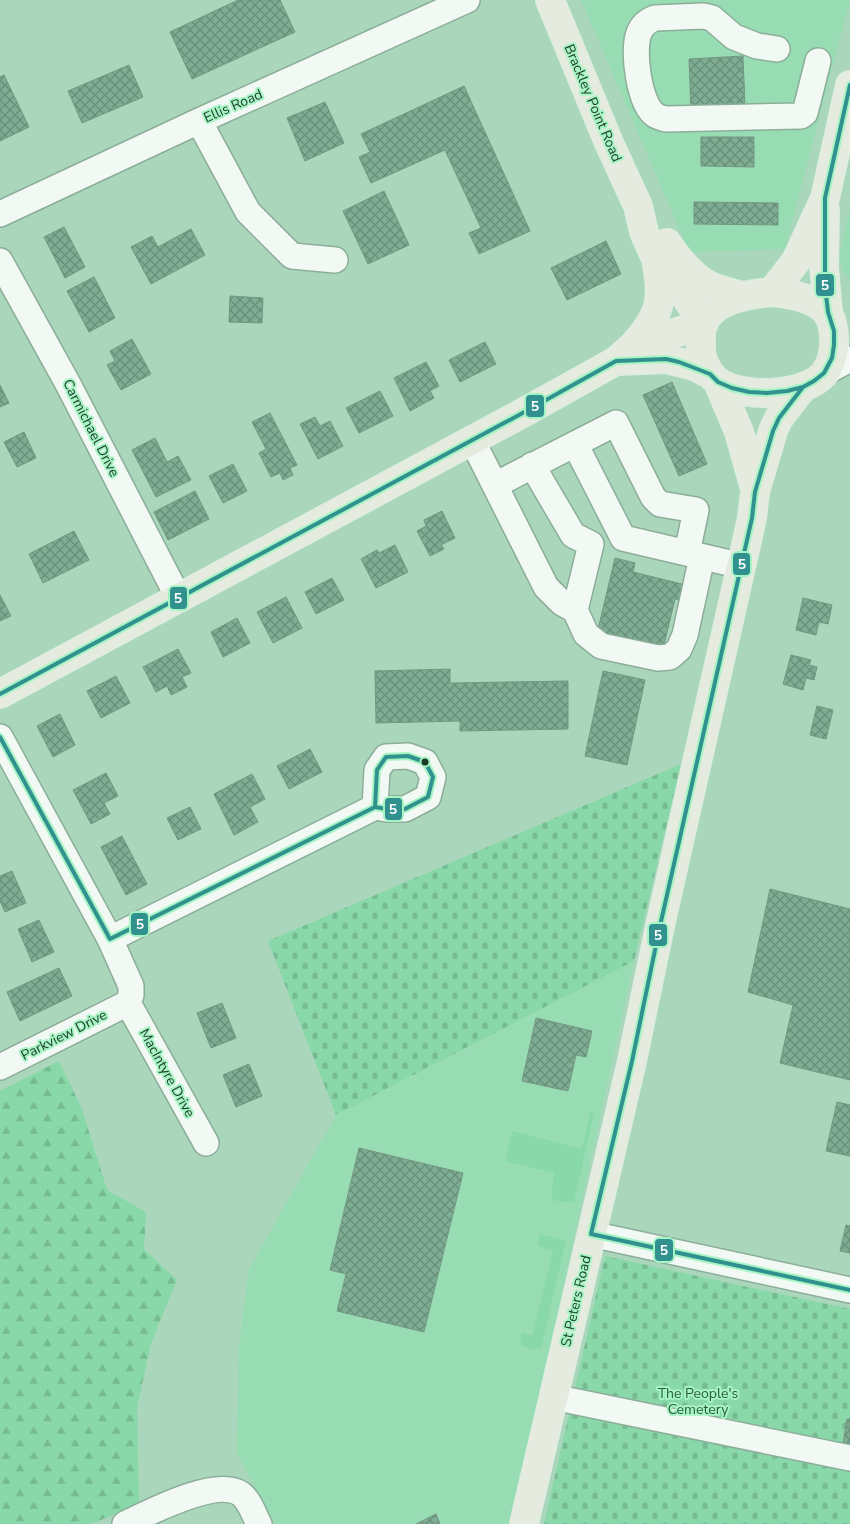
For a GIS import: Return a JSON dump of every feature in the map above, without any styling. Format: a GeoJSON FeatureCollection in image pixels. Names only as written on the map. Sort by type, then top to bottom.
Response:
{"type":"FeatureCollection","features":[{"type":"Feature","properties":{"kind":"main road","name":"Brackley Point Road"},"geometry":{"type":"LineString","coordinates":[[550,0],[609,143],[638,206],[644,232],[656,259],[685,296],[703,324]]}},
{"type":"Feature","properties":{"kind":"main road"},"geometry":{"type":"LineString","coordinates":[[624,354],[666,359],[694,366],[732,388],[749,392],[767,393],[814,380],[832,358],[834,345],[836,319],[824,267],[825,198],[850,85]]}},
{"type":"Feature","properties":{"kind":"main road"},"geometry":{"type":"LineString","coordinates":[[772,292],[796,261],[825,198]]}},
{"type":"Feature","properties":{"kind":"main road","name":"Brackley Point Road"},"geometry":{"type":"LineString","coordinates":[[638,206],[658,228],[678,258],[700,280],[712,287],[742,296]]}},
{"type":"Feature","properties":{"kind":"main road"},"geometry":{"type":"LineString","coordinates":[[624,354],[651,324],[657,313],[660,300],[660,280],[656,259]]}},
{"type":"Feature","properties":{"kind":"main road"},"geometry":{"type":"LineString","coordinates":[[714,378],[702,356],[701,341],[703,324],[717,308],[742,296],[772,292],[793,294],[813,302],[836,319]]}},
{"type":"Feature","properties":{"kind":"main road"},"geometry":{"type":"LineString","coordinates":[[0,694],[472,440],[624,354],[670,334],[703,324]]}},
{"type":"Feature","properties":{"kind":"main road","name":"St Peters Road"},"geometry":{"type":"LineString","coordinates":[[714,378],[739,432],[755,492]]}},
{"type":"Feature","properties":{"kind":"main road","name":"St Peters Road"},"geometry":{"type":"LineString","coordinates":[[524,1524],[632,1061],[742,566],[752,518],[755,492],[772,431],[779,418],[814,380]]}},
{"type":"Feature","properties":{"kind":"street","name":"Ellis Road"},"geometry":{"type":"LineString","coordinates":[[0,214],[199,121],[467,0]]}},
{"type":"Feature","properties":{"kind":"street"},"geometry":{"type":"LineString","coordinates":[[777,49],[757,46],[734,37],[712,18],[703,16],[655,18],[642,26],[638,35],[637,69],[640,86],[648,106],[655,115],[666,119],[801,116],[805,113],[818,61]]}},
{"type":"Feature","properties":{"kind":"street"},"geometry":{"type":"LineString","coordinates":[[199,121],[248,212],[292,256],[335,260]]}},
{"type":"Feature","properties":{"kind":"street","name":"Carmichael Drive"},"geometry":{"type":"LineString","coordinates":[[0,261],[68,384],[178,597]]}},
{"type":"Feature","properties":{"kind":"street"},"geometry":{"type":"LineString","coordinates":[[814,380],[850,359]]}},
{"type":"Feature","properties":{"kind":"street"},"geometry":{"type":"LineString","coordinates":[[495,485],[616,423],[653,496],[660,504],[696,510],[695,555],[685,635],[679,649],[670,657],[658,658],[601,646],[586,634],[575,610],[590,544],[594,538],[602,535],[623,538],[695,555],[742,566]]}},
{"type":"Feature","properties":{"kind":"street"},"geometry":{"type":"LineString","coordinates":[[472,440],[546,588],[562,604],[575,610]]}},
{"type":"Feature","properties":{"kind":"street"},"geometry":{"type":"LineString","coordinates":[[575,444],[623,538]]}},
{"type":"Feature","properties":{"kind":"street"},"geometry":{"type":"LineString","coordinates":[[532,465],[573,536],[590,544]]}},
{"type":"Feature","properties":{"kind":"street"},"geometry":{"type":"LineString","coordinates":[[0,737],[110,939],[131,986],[131,995],[128,1003]]}},
{"type":"Feature","properties":{"kind":"street"},"geometry":{"type":"LineString","coordinates":[[110,939],[375,807]]}},
{"type":"Feature","properties":{"kind":"street","name":"Parkview Drive"},"geometry":{"type":"LineString","coordinates":[[0,1068],[128,1003]]}},
{"type":"Feature","properties":{"kind":"street","name":"MacIntyre Drive"},"geometry":{"type":"LineString","coordinates":[[128,1003],[206,1143]]}},
{"type":"Feature","properties":{"kind":"street"},"geometry":{"type":"LineString","coordinates":[[591,1234],[850,1290]]}},
{"type":"Feature","properties":{"kind":"street"},"geometry":{"type":"LineString","coordinates":[[553,1397],[850,1458]]}},
{"type":"Feature","properties":{"kind":"street"},"geometry":{"type":"LineString","coordinates":[[125,1524],[196,1493],[231,1489],[242,1495],[259,1524]]}},
{"type":"Feature","properties":{"kind":"shaded area"},"geometry":{"type":"Polygon","coordinates":[[[581,0],[850,0],[785,249],[689,252],[581,0]]]}},
{"type":"Feature","properties":{"kind":"shaded area"},"geometry":{"type":"Polygon","coordinates":[[[850,207],[850,279],[844,273],[839,258],[850,207]]]}},
{"type":"Feature","properties":{"kind":"shaded area"},"geometry":{"type":"Polygon","coordinates":[[[634,961],[512,1524],[275,1524],[237,1454],[239,1345],[249,1269],[336,1115],[634,961]]]}},
{"type":"Feature","properties":{"kind":"green space"},"geometry":{"type":"Polygon","coordinates":[[[681,764],[634,961],[336,1115],[268,941],[681,764]]]}},
{"type":"Feature","properties":{"kind":"green space"},"geometry":{"type":"Polygon","coordinates":[[[59,1061],[82,1109],[107,1190],[146,1212],[144,1249],[177,1280],[151,1343],[137,1408],[139,1504],[91,1524],[0,1524],[0,1091],[59,1061]]]}},
{"type":"Feature","properties":{"kind":"green space"},"geometry":{"type":"Polygon","coordinates":[[[590,1112],[594,1113],[574,1202],[558,1201],[552,1196],[551,1192],[555,1173],[505,1161],[512,1131],[582,1149],[590,1112]]]}},
{"type":"Feature","properties":{"kind":"green space"},"geometry":{"type":"Polygon","coordinates":[[[540,1234],[566,1241],[541,1348],[533,1349],[524,1347],[520,1343],[522,1333],[533,1335],[553,1250],[537,1246],[540,1234]]]}},
{"type":"Feature","properties":{"kind":"green space","name":"The People's Cemetery"},"geometry":{"type":"Polygon","coordinates":[[[605,1256],[850,1309],[850,1524],[544,1524],[605,1256]]]}},
{"type":"Feature","properties":{"kind":"building"},"geometry":{"type":"Polygon","coordinates":[[[238,0],[280,0],[295,32],[192,79],[170,32],[238,0]]]}},
{"type":"Feature","properties":{"kind":"building"},"geometry":{"type":"Polygon","coordinates":[[[743,56],[745,107],[691,110],[689,59],[743,56]]]}},
{"type":"Feature","properties":{"kind":"building"},"geometry":{"type":"Polygon","coordinates":[[[129,65],[143,97],[82,123],[68,91],[129,65]]]}},
{"type":"Feature","properties":{"kind":"building"},"geometry":{"type":"Polygon","coordinates":[[[4,75],[29,127],[0,141],[0,77],[4,75]]]}},
{"type":"Feature","properties":{"kind":"building"},"geometry":{"type":"Polygon","coordinates":[[[464,86],[530,231],[479,254],[469,233],[481,228],[445,150],[371,183],[359,157],[370,152],[361,134],[464,86]]]}},
{"type":"Feature","properties":{"kind":"building"},"geometry":{"type":"Polygon","coordinates":[[[325,102],[344,143],[305,161],[287,118],[325,102]]]}},
{"type":"Feature","properties":{"kind":"building"},"geometry":{"type":"Polygon","coordinates":[[[701,137],[754,137],[754,167],[701,166],[701,137]]]}},
{"type":"Feature","properties":{"kind":"building"},"geometry":{"type":"Polygon","coordinates":[[[384,191],[409,245],[368,264],[343,211],[384,191]]]}},
{"type":"Feature","properties":{"kind":"building"},"geometry":{"type":"Polygon","coordinates":[[[694,202],[778,203],[778,225],[694,224],[694,202]]]}},
{"type":"Feature","properties":{"kind":"building"},"geometry":{"type":"Polygon","coordinates":[[[64,227],[85,267],[65,278],[44,237],[64,227]]]}},
{"type":"Feature","properties":{"kind":"building"},"geometry":{"type":"Polygon","coordinates":[[[191,229],[205,255],[151,284],[131,247],[152,236],[158,247],[191,229]]]}},
{"type":"Feature","properties":{"kind":"building"},"geometry":{"type":"Polygon","coordinates":[[[606,241],[621,274],[567,300],[551,268],[606,241]]]}},
{"type":"Feature","properties":{"kind":"building"},"geometry":{"type":"Polygon","coordinates":[[[94,277],[115,318],[89,332],[67,291],[94,277]]]}},
{"type":"Feature","properties":{"kind":"building"},"geometry":{"type":"Polygon","coordinates":[[[230,296],[263,298],[262,323],[229,322],[230,296]]]}},
{"type":"Feature","properties":{"kind":"building"},"geometry":{"type":"Polygon","coordinates":[[[132,339],[151,374],[121,390],[107,365],[115,361],[110,351],[132,339]]]}},
{"type":"Feature","properties":{"kind":"building"},"geometry":{"type":"Polygon","coordinates":[[[485,342],[496,364],[460,382],[449,360],[485,342]]]}},
{"type":"Feature","properties":{"kind":"building"},"geometry":{"type":"Polygon","coordinates":[[[426,362],[439,386],[430,391],[434,398],[410,411],[394,378],[426,362]]]}},
{"type":"Feature","properties":{"kind":"building"},"geometry":{"type":"Polygon","coordinates":[[[672,382],[707,464],[679,476],[643,395],[672,382]]]}},
{"type":"Feature","properties":{"kind":"building"},"geometry":{"type":"Polygon","coordinates":[[[0,385],[9,403],[0,407],[0,385]]]}},
{"type":"Feature","properties":{"kind":"building"},"geometry":{"type":"Polygon","coordinates":[[[380,391],[393,416],[359,433],[346,408],[380,391]]]}},
{"type":"Feature","properties":{"kind":"building"},"geometry":{"type":"Polygon","coordinates":[[[270,413],[297,465],[290,468],[293,475],[283,480],[280,473],[271,477],[259,453],[266,449],[252,422],[270,413]]]}},
{"type":"Feature","properties":{"kind":"building"},"geometry":{"type":"Polygon","coordinates":[[[315,417],[320,426],[330,421],[343,446],[318,459],[300,424],[315,417]]]}},
{"type":"Feature","properties":{"kind":"building"},"geometry":{"type":"Polygon","coordinates":[[[24,432],[36,458],[17,467],[4,442],[24,432]]]}},
{"type":"Feature","properties":{"kind":"building"},"geometry":{"type":"Polygon","coordinates":[[[155,438],[167,462],[178,456],[191,480],[156,497],[132,450],[155,438]]]}},
{"type":"Feature","properties":{"kind":"building"},"geometry":{"type":"Polygon","coordinates":[[[233,464],[247,491],[223,503],[209,476],[233,464]]]}},
{"type":"Feature","properties":{"kind":"building"},"geometry":{"type":"Polygon","coordinates":[[[195,491],[209,519],[168,540],[154,512],[195,491]]]}},
{"type":"Feature","properties":{"kind":"building"},"geometry":{"type":"Polygon","coordinates":[[[442,511],[455,538],[441,545],[444,549],[430,556],[417,531],[426,526],[424,520],[442,511]]]}},
{"type":"Feature","properties":{"kind":"building"},"geometry":{"type":"Polygon","coordinates":[[[74,531],[89,560],[43,583],[29,554],[74,531]]]}},
{"type":"Feature","properties":{"kind":"building"},"geometry":{"type":"Polygon","coordinates":[[[395,545],[408,572],[376,588],[361,559],[377,550],[379,553],[395,545]]]}},
{"type":"Feature","properties":{"kind":"building"},"geometry":{"type":"Polygon","coordinates":[[[615,558],[635,563],[633,572],[686,585],[682,601],[675,599],[662,653],[596,638],[615,558]]]}},
{"type":"Feature","properties":{"kind":"building"},"geometry":{"type":"Polygon","coordinates":[[[332,578],[344,600],[316,614],[305,592],[332,578]]]}},
{"type":"Feature","properties":{"kind":"building"},"geometry":{"type":"Polygon","coordinates":[[[0,595],[11,616],[0,621],[0,595]]]}},
{"type":"Feature","properties":{"kind":"building"},"geometry":{"type":"Polygon","coordinates":[[[286,597],[302,628],[273,643],[257,612],[286,597]]]}},
{"type":"Feature","properties":{"kind":"building"},"geometry":{"type":"Polygon","coordinates":[[[803,598],[832,605],[828,624],[819,622],[816,635],[796,630],[803,598]]]}},
{"type":"Feature","properties":{"kind":"building"},"geometry":{"type":"Polygon","coordinates":[[[237,618],[250,643],[223,657],[211,632],[237,618]]]}},
{"type":"Feature","properties":{"kind":"building"},"geometry":{"type":"Polygon","coordinates":[[[178,649],[191,673],[182,677],[187,687],[171,695],[167,686],[156,692],[143,667],[178,649]]]}},
{"type":"Feature","properties":{"kind":"building"},"geometry":{"type":"Polygon","coordinates":[[[791,655],[811,660],[809,665],[817,667],[814,680],[806,678],[803,690],[783,684],[791,655]]]}},
{"type":"Feature","properties":{"kind":"building"},"geometry":{"type":"Polygon","coordinates":[[[450,669],[450,683],[568,681],[568,729],[460,731],[460,721],[376,723],[375,671],[450,669]]]}},
{"type":"Feature","properties":{"kind":"building"},"geometry":{"type":"Polygon","coordinates":[[[603,671],[645,680],[627,765],[585,756],[603,671]]]}},
{"type":"Feature","properties":{"kind":"building"},"geometry":{"type":"Polygon","coordinates":[[[116,676],[130,703],[101,718],[87,691],[116,676]]]}},
{"type":"Feature","properties":{"kind":"building"},"geometry":{"type":"Polygon","coordinates":[[[817,706],[833,710],[826,739],[810,735],[817,706]]]}},
{"type":"Feature","properties":{"kind":"building"},"geometry":{"type":"Polygon","coordinates":[[[60,714],[75,745],[53,757],[37,726],[60,714]]]}},
{"type":"Feature","properties":{"kind":"building"},"geometry":{"type":"Polygon","coordinates":[[[310,749],[322,772],[289,789],[277,766],[310,749]]]}},
{"type":"Feature","properties":{"kind":"building"},"geometry":{"type":"Polygon","coordinates":[[[106,773],[118,796],[104,803],[110,814],[91,824],[73,790],[106,773]]]}},
{"type":"Feature","properties":{"kind":"building"},"geometry":{"type":"Polygon","coordinates":[[[252,774],[265,799],[250,807],[258,822],[234,835],[214,794],[252,774]]]}},
{"type":"Feature","properties":{"kind":"building"},"geometry":{"type":"Polygon","coordinates":[[[190,807],[201,829],[178,840],[167,818],[190,807]]]}},
{"type":"Feature","properties":{"kind":"building"},"geometry":{"type":"Polygon","coordinates":[[[122,836],[147,884],[126,895],[101,847],[122,836]]]}},
{"type":"Feature","properties":{"kind":"building"},"geometry":{"type":"Polygon","coordinates":[[[12,871],[26,903],[5,912],[0,901],[0,876],[12,871]]]}},
{"type":"Feature","properties":{"kind":"building"},"geometry":{"type":"Polygon","coordinates":[[[770,889],[850,909],[850,1080],[780,1063],[793,1005],[748,992],[770,889]]]}},
{"type":"Feature","properties":{"kind":"building"},"geometry":{"type":"Polygon","coordinates":[[[39,920],[54,952],[32,962],[18,929],[39,920]]]}},
{"type":"Feature","properties":{"kind":"building"},"geometry":{"type":"Polygon","coordinates":[[[59,968],[72,996],[20,1021],[7,992],[59,968]]]}},
{"type":"Feature","properties":{"kind":"building"},"geometry":{"type":"Polygon","coordinates":[[[222,1003],[236,1038],[211,1048],[197,1013],[222,1003]]]}},
{"type":"Feature","properties":{"kind":"building"},"geometry":{"type":"Polygon","coordinates":[[[536,1018],[592,1031],[586,1057],[576,1055],[568,1091],[522,1081],[536,1018]]]}},
{"type":"Feature","properties":{"kind":"building"},"geometry":{"type":"Polygon","coordinates":[[[249,1064],[262,1096],[236,1107],[223,1075],[249,1064]]]}},
{"type":"Feature","properties":{"kind":"building"},"geometry":{"type":"Polygon","coordinates":[[[837,1102],[850,1105],[850,1156],[826,1151],[837,1102]]]}},
{"type":"Feature","properties":{"kind":"building"},"geometry":{"type":"Polygon","coordinates":[[[359,1148],[463,1173],[424,1332],[337,1311],[346,1274],[330,1270],[359,1148]]]}},
{"type":"Feature","properties":{"kind":"building"},"geometry":{"type":"Polygon","coordinates":[[[846,1225],[850,1226],[850,1253],[840,1251],[846,1225]]]}},
{"type":"Feature","properties":{"kind":"building"},"geometry":{"type":"Polygon","coordinates":[[[847,1419],[850,1419],[850,1444],[843,1443],[847,1419]]]}},
{"type":"Feature","properties":{"kind":"building"},"geometry":{"type":"Polygon","coordinates":[[[436,1514],[440,1524],[416,1524],[436,1514]]]}},
{"type":"Feature","properties":{"kind":"transit line","name":"5"},"geometry":{"type":"LineString","coordinates":[[0,694],[616,361],[666,359],[679,362],[710,374],[718,382],[749,392],[787,391],[803,387],[814,381],[824,373],[832,358],[834,345],[834,331],[828,312],[825,286],[825,198],[850,85]]}},
{"type":"Feature","properties":{"kind":"transit line","name":"5"},"geometry":{"type":"LineString","coordinates":[[803,387],[779,418],[773,431],[755,492],[752,518],[660,926],[632,1061],[591,1234],[850,1290]]}},
{"type":"Feature","properties":{"kind":"transit line","name":"5"},"geometry":{"type":"LineString","coordinates":[[0,737],[110,939],[375,807]]}},
{"type":"Feature","properties":{"kind":"transit line","name":"5"},"geometry":{"type":"LineString","coordinates":[[408,756],[425,762],[433,777],[428,797],[405,809],[375,807],[377,770],[386,757],[408,756]]}}]}
